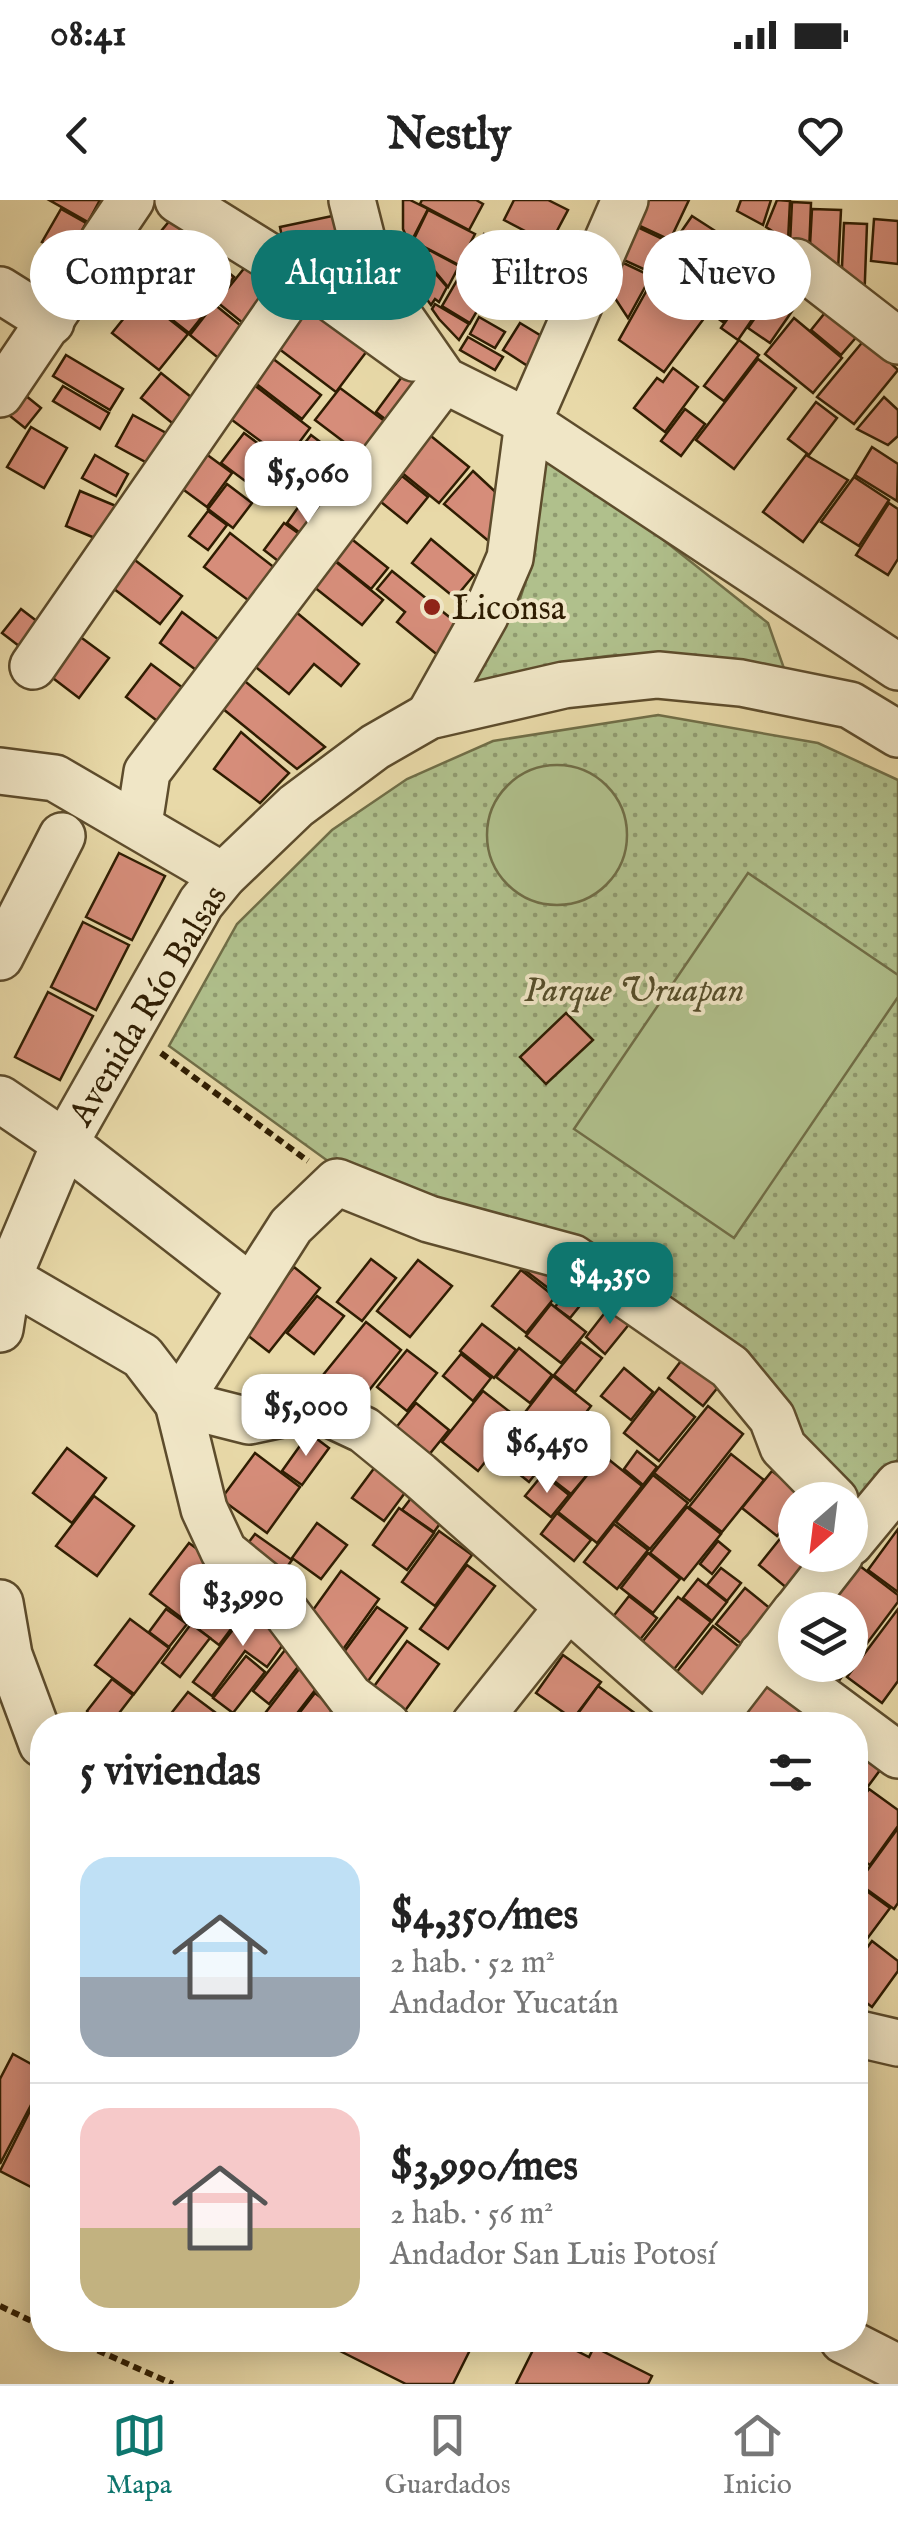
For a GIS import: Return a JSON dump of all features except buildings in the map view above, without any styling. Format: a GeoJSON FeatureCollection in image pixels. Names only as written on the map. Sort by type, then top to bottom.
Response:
{"type":"FeatureCollection","features":[{"type":"Feature","properties":{"kind":"street"},"geometry":{"type":"LineString","coordinates":[[0,394],[131,200]]}},
{"type":"Feature","properties":{"kind":"street"},"geometry":{"type":"LineString","coordinates":[[178,200],[251,245]]}},
{"type":"Feature","properties":{"kind":"street"},"geometry":{"type":"LineString","coordinates":[[352,200],[371,275],[444,380]]}},
{"type":"Feature","properties":{"kind":"street"},"geometry":{"type":"LineString","coordinates":[[430,716],[485,616],[510,558],[528,422],[626,200]]}},
{"type":"Feature","properties":{"kind":"street"},"geometry":{"type":"LineString","coordinates":[[811,274],[898,341]]}},
{"type":"Feature","properties":{"kind":"street"},"geometry":{"type":"LineString","coordinates":[[0,290],[51,322]]}},
{"type":"Feature","properties":{"kind":"street"},"geometry":{"type":"LineString","coordinates":[[33,666],[272,320]]}},
{"type":"Feature","properties":{"kind":"street"},"geometry":{"type":"LineString","coordinates":[[361,320],[444,380],[528,422],[893,657],[850,704],[898,734]]}},
{"type":"Feature","properties":{"kind":"street"},"geometry":{"type":"LineString","coordinates":[[138,824],[147,772],[444,380]]}},
{"type":"Feature","properties":{"kind":"street","name":"Avenida Río Balsas"},"geometry":{"type":"LineString","coordinates":[[0,1329],[8,1278],[65,1143],[201,903],[223,876],[296,806],[375,746],[430,716],[564,684],[658,675],[741,684],[850,704]]}},
{"type":"Feature","properties":{"kind":"street"},"geometry":{"type":"LineString","coordinates":[[0,771],[55,778],[223,876]]}},
{"type":"Feature","properties":{"kind":"street"},"geometry":{"type":"LineString","coordinates":[[0,957],[62,836]]}},
{"type":"Feature","properties":{"kind":"street"},"geometry":{"type":"LineString","coordinates":[[0,1098],[65,1143],[250,1287]]}},
{"type":"Feature","properties":{"kind":"street"},"geometry":{"type":"LineString","coordinates":[[178,1402],[291,1226],[337,1182],[429,1218],[573,1258],[730,1367],[772,1418],[783,1447],[811,1482]]}},
{"type":"Feature","properties":{"kind":"street"},"geometry":{"type":"LineString","coordinates":[[8,1278],[142,1356],[178,1402],[204,1509],[224,1552],[267,1586],[350,1697],[369,1712]]}},
{"type":"Feature","properties":{"kind":"street"},"geometry":{"type":"LineString","coordinates":[[178,1402],[250,1422],[315,1408],[364,1430],[690,1712]]}},
{"type":"Feature","properties":{"kind":"street"},"geometry":{"type":"LineString","coordinates":[[868,1510],[898,1485]]}},
{"type":"Feature","properties":{"kind":"street"},"geometry":{"type":"LineString","coordinates":[[0,1602],[9,1655],[30,1712]]}},
{"type":"Feature","properties":{"kind":"street"},"geometry":{"type":"LineString","coordinates":[[484,1712],[568,1607]]}},
{"type":"Feature","properties":{"kind":"street"},"geometry":{"type":"LineString","coordinates":[[715,1712],[778,1634]]}},
{"type":"Feature","properties":{"kind":"street"},"geometry":{"type":"LineString","coordinates":[[762,1654],[840,1712]]}},
{"type":"Feature","properties":{"kind":"street"},"geometry":{"type":"LineString","coordinates":[[868,1733],[898,1755]]}},
{"type":"Feature","properties":{"kind":"street"},"geometry":{"type":"LineString","coordinates":[[868,2036],[898,2043]]}},
{"type":"Feature","properties":{"kind":"street"},"geometry":{"type":"LineString","coordinates":[[867,2352],[898,2368]]}},
{"type":"Feature","properties":{"kind":"path"},"geometry":{"type":"LineString","coordinates":[[128,1029],[337,1182]]}},
{"type":"Feature","properties":{"kind":"path"},"geometry":{"type":"LineString","coordinates":[[0,2306],[30,2320]]}},
{"type":"Feature","properties":{"kind":"path"},"geometry":{"type":"LineString","coordinates":[[101,2352],[173,2384]]}},
{"type":"Feature","properties":{"kind":"green space"},"geometry":{"type":"Polygon","coordinates":[[[544,445],[768,623],[786,674],[686,657],[606,656],[564,663],[462,692],[520,599],[535,552],[544,445]]]}},
{"type":"Feature","properties":{"kind":"green space","name":"Parque Uruapan"},"geometry":{"type":"Polygon","coordinates":[[[658,715],[818,743],[898,780],[898,1459],[868,1499],[868,1482],[841,1482],[734,1356],[343,1172],[169,1046],[237,924],[332,830],[407,779],[493,741],[658,715]]]}},
{"type":"Feature","properties":{"kind":"green space"},"geometry":{"type":"Polygon","coordinates":[[[557,765],[584,770],[607,785],[622,808],[627,835],[622,862],[607,885],[584,900],[557,905],[530,900],[507,885],[492,862],[487,835],[492,808],[507,785],[530,770],[557,765]]]}},
{"type":"Feature","properties":{"kind":"green space"},"geometry":{"type":"Polygon","coordinates":[[[748,873],[898,975],[898,997],[734,1238],[574,1129],[748,873]]]}},
{"type":"Feature","properties":{"kind":"place","name":"Liconsa"},"geometry":{"type":"Point","coordinates":[432,607]}}]}
